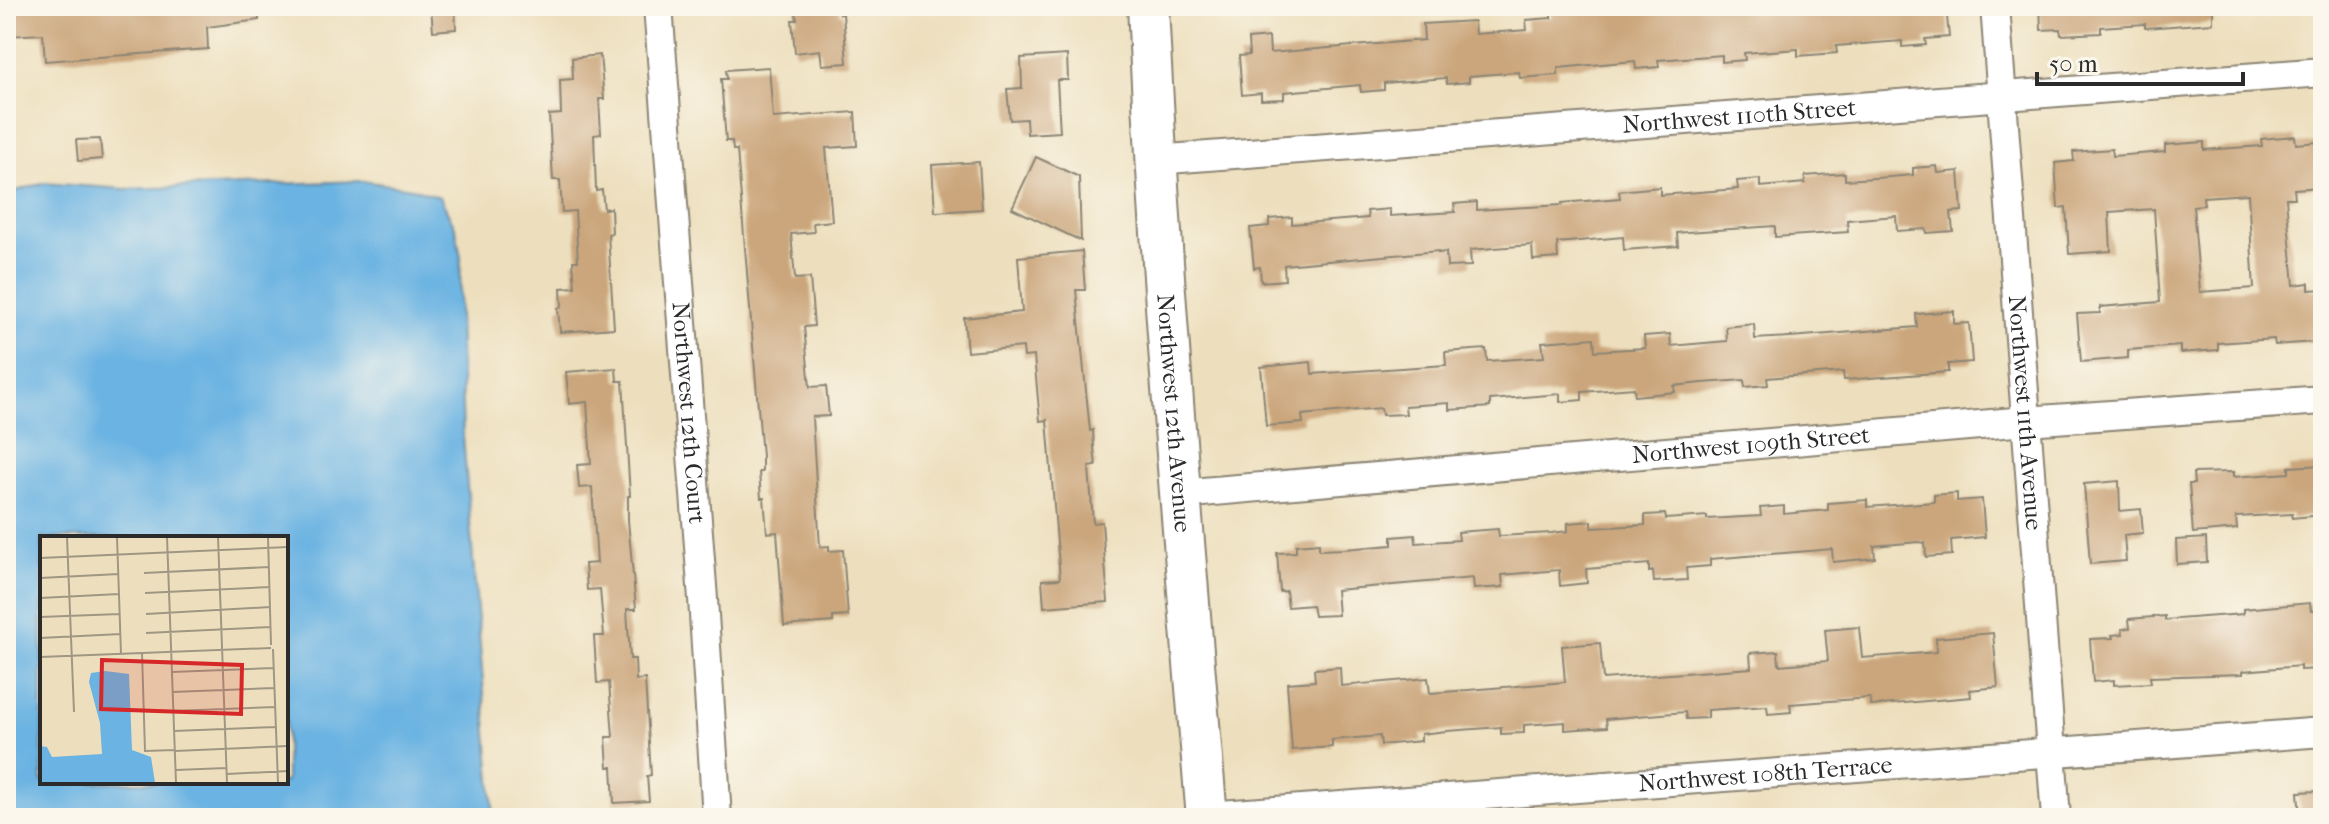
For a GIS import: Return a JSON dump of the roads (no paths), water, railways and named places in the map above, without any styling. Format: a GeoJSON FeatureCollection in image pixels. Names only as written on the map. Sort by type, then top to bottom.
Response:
{"type":"FeatureCollection","features":[{"type":"Feature","properties":{"kind":"street","name":"Northwest 12th Court"},"geometry":{"type":"LineString","coordinates":[[658,6],[717,818]]}},
{"type":"Feature","properties":{"kind":"street","name":"Northwest 12th Avenue"},"geometry":{"type":"LineString","coordinates":[[1148,6],[1155,160],[1179,494],[1207,817]]}},
{"type":"Feature","properties":{"kind":"street","name":"Northwest 11th Avenue"},"geometry":{"type":"LineString","coordinates":[[1995,6],[2056,818]]}},
{"type":"Feature","properties":{"kind":"street","name":"Northwest 110th Street"},"geometry":{"type":"LineString","coordinates":[[1155,160],[2323,72]]}},
{"type":"Feature","properties":{"kind":"street","name":"Northwest 109th Street"},"geometry":{"type":"LineString","coordinates":[[1179,494],[2026,421],[2323,400]]}},
{"type":"Feature","properties":{"kind":"street","name":"Northwest 108th Terrace"},"geometry":{"type":"LineString","coordinates":[[1207,817],[2323,732]]}},
{"type":"Feature","properties":{"kind":"water"},"geometry":{"type":"Polygon","coordinates":[[[362,181],[412,188],[440,197],[456,229],[461,258],[459,316],[463,436],[494,818],[6,818],[6,194],[43,183],[125,189],[362,181]]]}}]}
